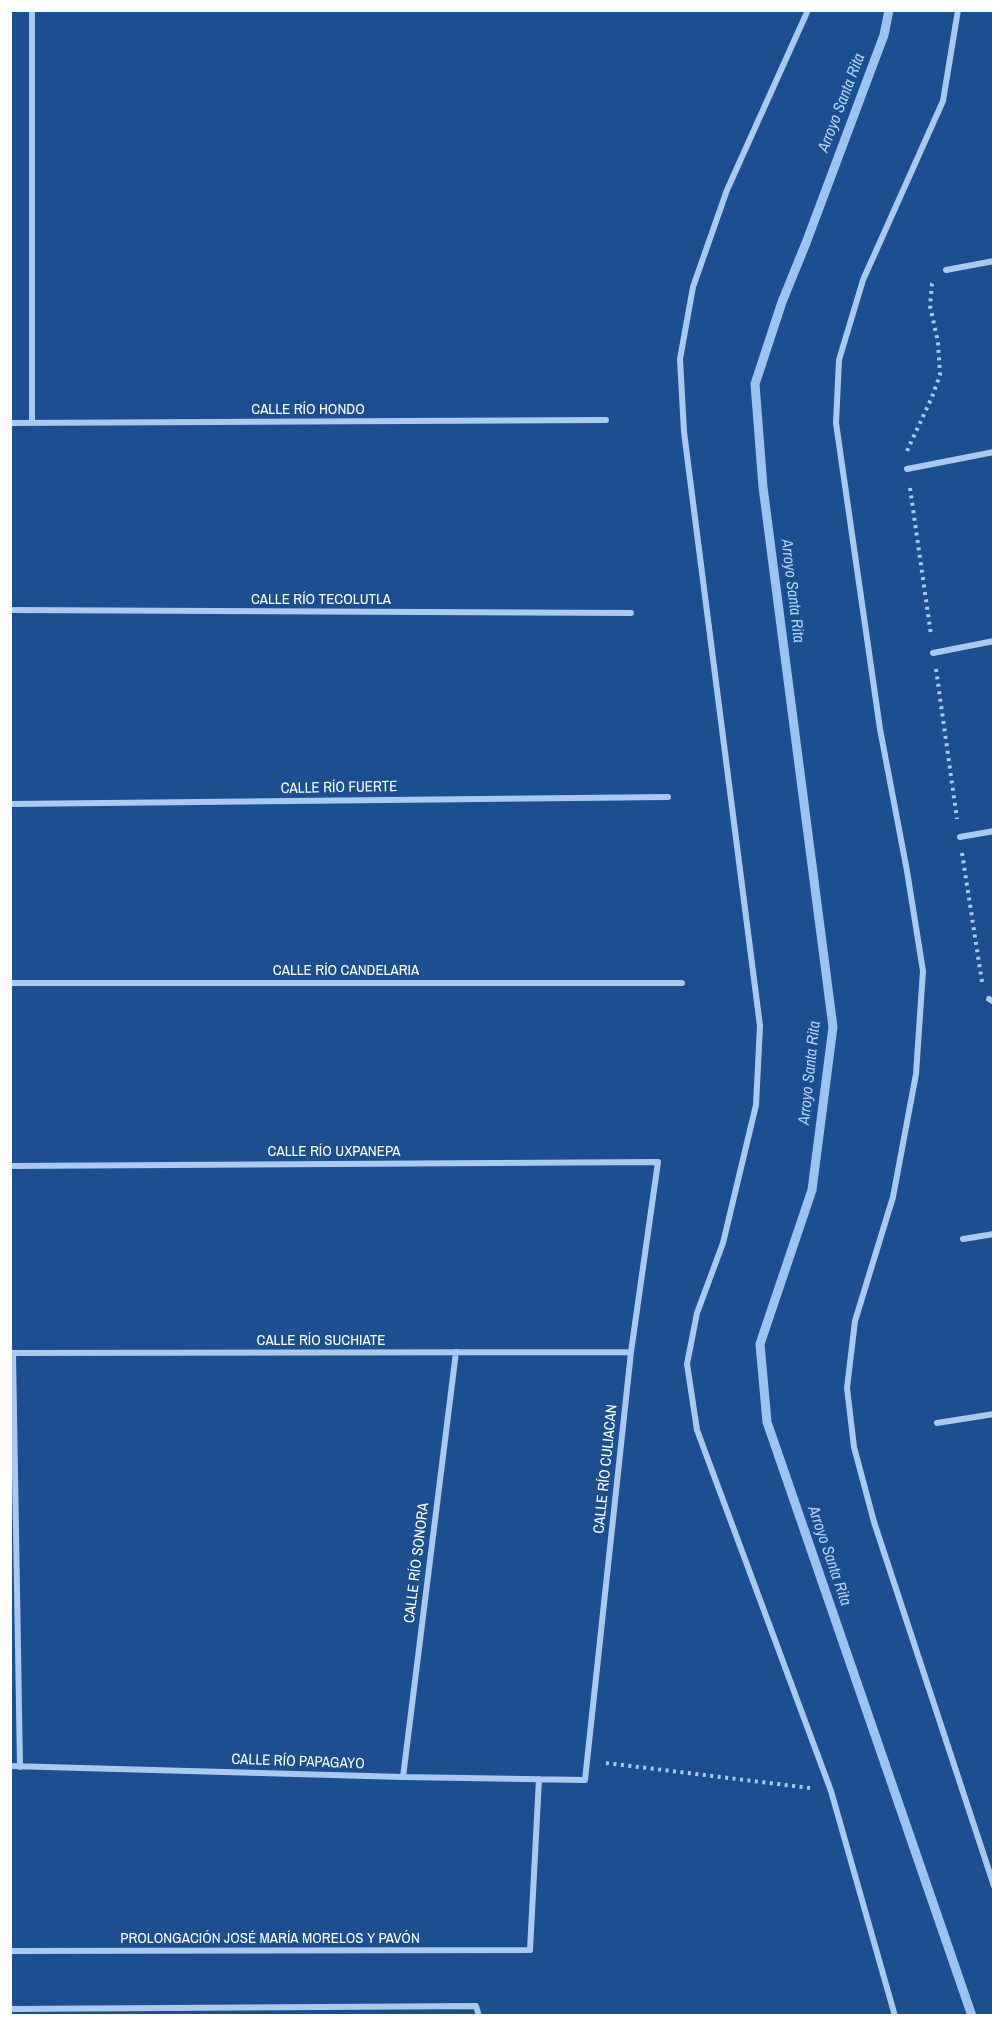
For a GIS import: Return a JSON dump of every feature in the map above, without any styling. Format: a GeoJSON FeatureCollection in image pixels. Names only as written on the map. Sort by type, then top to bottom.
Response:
{"type":"FeatureCollection","features":[{"type":"Feature","properties":{"kind":"street"},"geometry":{"type":"LineString","coordinates":[[32,10],[32,423]]}},
{"type":"Feature","properties":{"kind":"street"},"geometry":{"type":"LineString","coordinates":[[808,10],[727,190],[693,286],[680,359],[684,432],[760,1026],[756,1105],[723,1243],[697,1313],[687,1364],[697,1430],[831,1791],[895,2016]]}},
{"type":"Feature","properties":{"kind":"street"},"geometry":{"type":"LineString","coordinates":[[958,10],[943,101],[863,280],[839,360],[836,423],[880,729],[923,971],[916,1074],[912,1096],[893,1197],[855,1321],[847,1388],[854,1447],[873,1522],[993,1886]]}},
{"type":"Feature","properties":{"kind":"street"},"geometry":{"type":"LineString","coordinates":[[946,270],[993,261]]}},
{"type":"Feature","properties":{"kind":"street","name":"CALLE RÍO HONDO"},"geometry":{"type":"LineString","coordinates":[[10,423],[606,420]]}},
{"type":"Feature","properties":{"kind":"street"},"geometry":{"type":"LineString","coordinates":[[907,469],[993,452]]}},
{"type":"Feature","properties":{"kind":"street","name":"CALLE RÍO TECOLUTLA"},"geometry":{"type":"LineString","coordinates":[[10,610],[631,613]]}},
{"type":"Feature","properties":{"kind":"street"},"geometry":{"type":"LineString","coordinates":[[933,653],[993,641]]}},
{"type":"Feature","properties":{"kind":"street","name":"CALLE RÍO FUERTE"},"geometry":{"type":"LineString","coordinates":[[10,804],[668,797]]}},
{"type":"Feature","properties":{"kind":"street"},"geometry":{"type":"LineString","coordinates":[[960,837],[993,831]]}},
{"type":"Feature","properties":{"kind":"street","name":"CALLE RÍO CANDELARIA"},"geometry":{"type":"LineString","coordinates":[[10,983],[682,983]]}},
{"type":"Feature","properties":{"kind":"street","name":"CALLE RÍO UXPANEPA"},"geometry":{"type":"LineString","coordinates":[[10,1166],[658,1162]]}},
{"type":"Feature","properties":{"kind":"street","name":"CALLE RÍO CULIACAN"},"geometry":{"type":"LineString","coordinates":[[585,1780],[631,1352],[658,1162]]}},
{"type":"Feature","properties":{"kind":"street"},"geometry":{"type":"LineString","coordinates":[[963,1239],[993,1234]]}},
{"type":"Feature","properties":{"kind":"street","name":"CALLE RÍO SUCHIATE"},"geometry":{"type":"LineString","coordinates":[[12,1353],[631,1352]]}},
{"type":"Feature","properties":{"kind":"street"},"geometry":{"type":"LineString","coordinates":[[12,1353],[20,1767]]}},
{"type":"Feature","properties":{"kind":"street","name":"CALLE RÍO SONORA"},"geometry":{"type":"LineString","coordinates":[[403,1777],[456,1353]]}},
{"type":"Feature","properties":{"kind":"street"},"geometry":{"type":"LineString","coordinates":[[937,1423],[993,1414]]}},
{"type":"Feature","properties":{"kind":"street","name":"CALLE RÍO PAPAGAYO"},"geometry":{"type":"LineString","coordinates":[[10,1767],[585,1780]]}},
{"type":"Feature","properties":{"kind":"street","name":"PROLONGACIÓN JOSÉ MARÍA MORELOS Y PAVÓN"},"geometry":{"type":"LineString","coordinates":[[10,1951],[530,1950],[539,1779]]}},
{"type":"Feature","properties":{"kind":"street"},"geometry":{"type":"LineString","coordinates":[[10,2009],[476,2006],[479,2016]]}},
{"type":"Feature","properties":{"kind":"path"},"geometry":{"type":"LineString","coordinates":[[587,1761],[831,1791]]}},
{"type":"Feature","properties":{"kind":"waterway","name":"Arroyo Santa Rita"},"geometry":{"type":"LineString","coordinates":[[889,10],[884,35],[782,302],[755,384],[763,487],[833,1027],[812,1190],[760,1344],[767,1422],[972,2016]]}}]}
